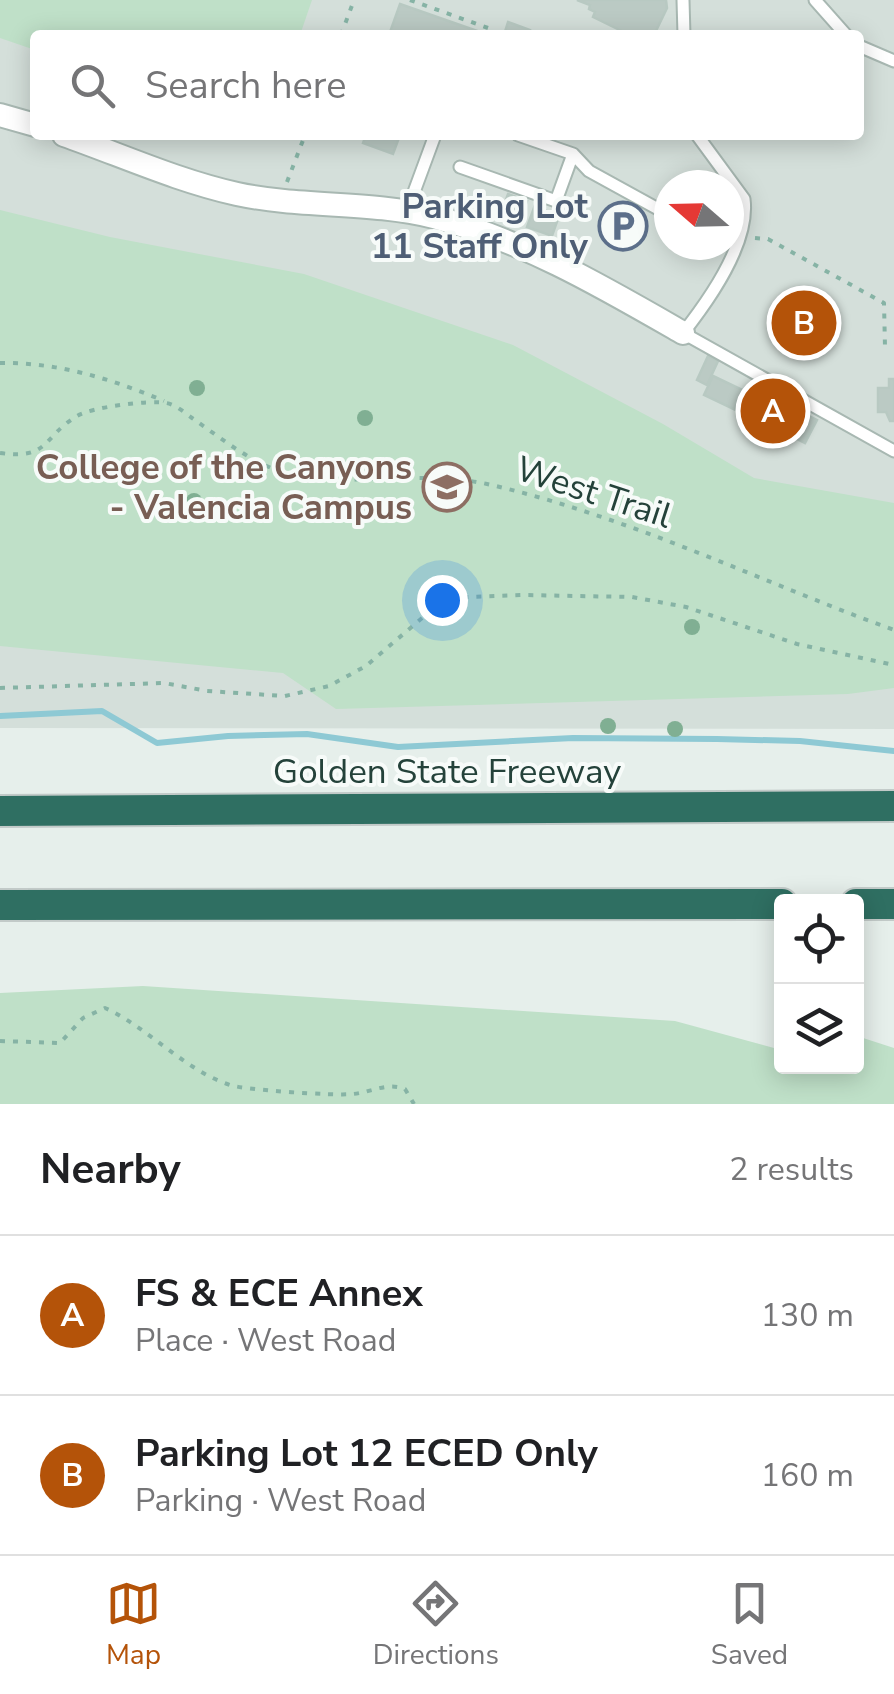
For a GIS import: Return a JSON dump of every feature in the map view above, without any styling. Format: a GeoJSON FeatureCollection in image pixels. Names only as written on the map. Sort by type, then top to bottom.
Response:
{"type":"FeatureCollection","features":[{"type":"Feature","properties":{"kind":"highway","name":"Golden State Freeway"},"geometry":{"type":"LineString","coordinates":[[0,811],[894,806]]}},
{"type":"Feature","properties":{"kind":"highway"},"geometry":{"type":"LineString","coordinates":[[0,906],[774,904]]}},
{"type":"Feature","properties":{"kind":"highway"},"geometry":{"type":"LineString","coordinates":[[864,904],[894,904]]}},
{"type":"Feature","properties":{"kind":"street"},"geometry":{"type":"LineString","coordinates":[[0,115],[30,124]]}},
{"type":"Feature","properties":{"kind":"street"},"geometry":{"type":"LineString","coordinates":[[78,140],[238,194],[407,211],[472,229],[577,272],[683,332]]}},
{"type":"Feature","properties":{"kind":"lane"},"geometry":{"type":"LineString","coordinates":[[683,0],[684,30]]}},
{"type":"Feature","properties":{"kind":"lane"},"geometry":{"type":"LineString","coordinates":[[816,0],[842,30]]}},
{"type":"Feature","properties":{"kind":"lane"},"geometry":{"type":"LineString","coordinates":[[864,48],[894,62]]}},
{"type":"Feature","properties":{"kind":"lane"},"geometry":{"type":"LineString","coordinates":[[407,211],[433,140]]}},
{"type":"Feature","properties":{"kind":"lane"},"geometry":{"type":"LineString","coordinates":[[532,140],[572,154],[589,171],[654,207]]}},
{"type":"Feature","properties":{"kind":"lane"},"geometry":{"type":"LineString","coordinates":[[700,140],[722,170]]}},
{"type":"Feature","properties":{"kind":"lane"},"geometry":{"type":"LineString","coordinates":[[460,167],[556,201],[572,154]]}},
{"type":"Feature","properties":{"kind":"lane"},"geometry":{"type":"LineString","coordinates":[[724,260],[712,296],[683,332],[894,450]]}},
{"type":"Feature","properties":{"kind":"path"},"geometry":{"type":"LineString","coordinates":[[343,30],[354,0]]}},
{"type":"Feature","properties":{"kind":"path"},"geometry":{"type":"LineString","coordinates":[[410,0],[488,28]]}},
{"type":"Feature","properties":{"kind":"path"},"geometry":{"type":"LineString","coordinates":[[281,200],[303,140]]}},
{"type":"Feature","properties":{"kind":"path"},"geometry":{"type":"LineString","coordinates":[[755,238],[768,238],[884,304],[885,347]]}},
{"type":"Feature","properties":{"kind":"path","name":"West Trail"},"geometry":{"type":"LineString","coordinates":[[0,362],[69,370],[130,387],[168,403],[264,466],[298,476],[427,476],[483,483],[601,516],[894,630]]}},
{"type":"Feature","properties":{"kind":"path"},"geometry":{"type":"LineString","coordinates":[[0,453],[18,456],[38,452],[78,415],[107,408],[168,403]]}},
{"type":"Feature","properties":{"kind":"path"},"geometry":{"type":"LineString","coordinates":[[0,688],[164,683],[207,692],[285,696],[329,686],[366,666],[436,606],[467,597],[523,595],[632,597],[686,606],[797,644],[894,665]]}},
{"type":"Feature","properties":{"kind":"path"},"geometry":{"type":"LineString","coordinates":[[0,1041],[60,1042],[83,1018],[105,1008],[128,1019],[200,1071],[232,1086],[352,1094],[394,1085],[406,1089],[414,1104]]}},
{"type":"Feature","properties":{"kind":"shaded area","name":"College of the Canyons - Valencia Campus"},"geometry":{"type":"Polygon","coordinates":[[[0,0],[894,0],[894,729],[0,728],[0,0]]]}},
{"type":"Feature","properties":{"kind":"green space"},"geometry":{"type":"Polygon","coordinates":[[[0,0],[312,0],[302,30],[30,30],[30,48],[0,38],[0,0]]]}},
{"type":"Feature","properties":{"kind":"green space"},"geometry":{"type":"Polygon","coordinates":[[[0,210],[110,237],[304,274],[513,345],[663,424],[754,478],[894,503],[894,688],[848,694],[336,709],[283,673],[0,646],[0,210]]]}},
{"type":"Feature","properties":{"kind":"green space"},"geometry":{"type":"Polygon","coordinates":[[[143,986],[675,1021],[774,1048],[774,1074],[864,1074],[864,1038],[894,1048],[894,1104],[0,1104],[0,993],[143,986]]]}},
{"type":"Feature","properties":{"kind":"building"},"geometry":{"type":"Polygon","coordinates":[[[577,0],[666,0],[667,8],[656,30],[620,30],[593,17],[595,12],[589,9],[590,5],[577,0]]]}},
{"type":"Feature","properties":{"kind":"building"},"geometry":{"type":"Polygon","coordinates":[[[400,4],[474,30],[391,30],[400,4]]]}},
{"type":"Feature","properties":{"kind":"building"},"geometry":{"type":"Polygon","coordinates":[[[508,22],[530,30],[506,30],[508,22]]]}},
{"type":"Feature","properties":{"kind":"building"},"geometry":{"type":"Polygon","coordinates":[[[364,140],[398,140],[393,154],[363,143],[364,140]]]}},
{"type":"Feature","properties":{"kind":"building"},"geometry":{"type":"Polygon","coordinates":[[[508,194],[527,201],[519,223],[500,216],[508,194]]]}},
{"type":"Feature","properties":{"kind":"building"},"geometry":{"type":"Polygon","coordinates":[[[535,205],[553,214],[560,213],[552,236],[527,227],[535,205]]]}},
{"type":"Feature","properties":{"kind":"building"},"geometry":{"type":"Polygon","coordinates":[[[708,356],[718,361],[707,385],[697,380],[708,356]]]}},
{"type":"Feature","properties":{"kind":"building"},"geometry":{"type":"Polygon","coordinates":[[[713,376],[751,394],[742,413],[704,395],[713,376]]]}},
{"type":"Feature","properties":{"kind":"building"},"geometry":{"type":"Polygon","coordinates":[[[889,379],[894,379],[894,421],[886,412],[878,412],[878,388],[889,388],[889,379]]]}},
{"type":"Feature","properties":{"kind":"building"},"geometry":{"type":"Polygon","coordinates":[[[761,387],[800,408],[784,436],[746,414],[761,387]]]}},
{"type":"Feature","properties":{"kind":"building"},"geometry":{"type":"Polygon","coordinates":[[[803,413],[817,420],[805,443],[791,436],[803,413]]]}},
{"type":"Feature","properties":{"kind":"waterway"},"geometry":{"type":"LineString","coordinates":[[0,716],[102,711],[157,743],[307,734],[398,747],[573,738],[717,739],[800,741],[894,751]]}},
{"type":"Feature","properties":{"kind":"place","name":"Parking Lot 11 Staff Only"},"geometry":{"type":"Point","coordinates":[623,226]}},
{"type":"Feature","properties":{"kind":"place","name":"Parking Lot 12 ECED Only"},"geometry":{"type":"Point","coordinates":[804,323]}},
{"type":"Feature","properties":{"kind":"place","name":"FS & ECE Annex"},"geometry":{"type":"Point","coordinates":[773,411]}},
{"type":"Feature","properties":{"kind":"place","name":"College of the Canyons - Valencia Campus"},"geometry":{"type":"Point","coordinates":[447,487]}}]}
